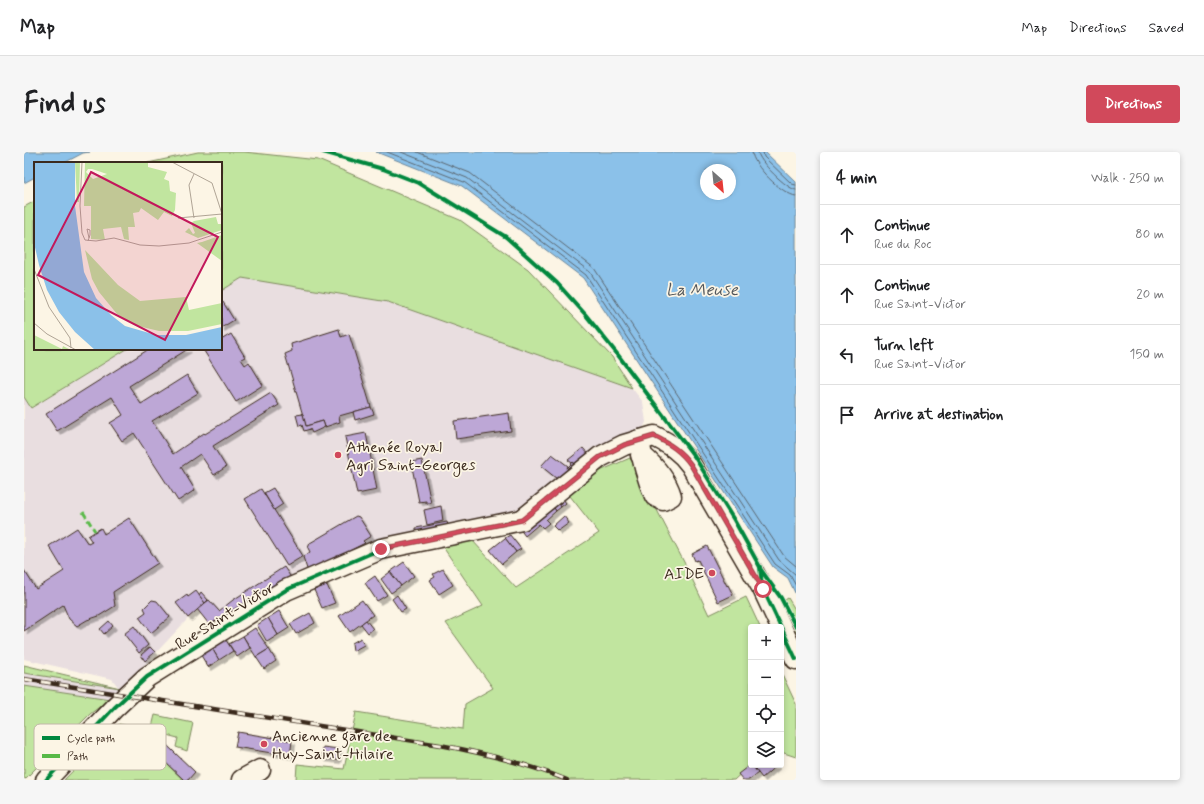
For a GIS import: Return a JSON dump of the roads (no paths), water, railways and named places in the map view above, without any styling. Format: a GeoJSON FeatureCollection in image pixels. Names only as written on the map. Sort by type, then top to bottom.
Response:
{"type":"FeatureCollection","features":[{"type":"Feature","properties":{"kind":"street","name":"Rue Saint-Victor"},"geometry":{"type":"LineString","coordinates":[[99,724],[147,677],[286,590],[381,549],[522,520],[600,457],[624,445],[645,444],[674,446],[684,454],[763,589],[796,659]]}},
{"type":"Feature","properties":{"kind":"street","name":"Rue Saint-Victor"},"geometry":{"type":"LineString","coordinates":[[46,780],[55,770]]}},
{"type":"Feature","properties":{"kind":"street"},"geometry":{"type":"LineString","coordinates":[[242,780],[260,770]]}},
{"type":"Feature","properties":{"kind":"water"},"geometry":{"type":"Polygon","coordinates":[[[24,152],[90,152],[83,153],[66,162],[34,162],[34,178],[24,183],[24,152]]]}},
{"type":"Feature","properties":{"kind":"water","name":"La Meuse"},"geometry":{"type":"Polygon","coordinates":[[[376,152],[765,152],[796,182],[796,595],[788,578],[773,567],[583,278],[462,186],[376,152]]]}},
{"type":"Feature","properties":{"kind":"railway"},"geometry":{"type":"LineString","coordinates":[[24,679],[440,745],[504,759],[536,768],[567,780]]}},
{"type":"Feature","properties":{"kind":"place","name":"Athenée Royal Agri Saint-Georges"},"geometry":{"type":"Point","coordinates":[338,455]}},
{"type":"Feature","properties":{"kind":"place","name":"AIDE"},"geometry":{"type":"Point","coordinates":[712,573]}},
{"type":"Feature","properties":{"kind":"place","name":"Ancienne gare de Huy-Saint-Hilaire"},"geometry":{"type":"Point","coordinates":[264,744]}}]}
